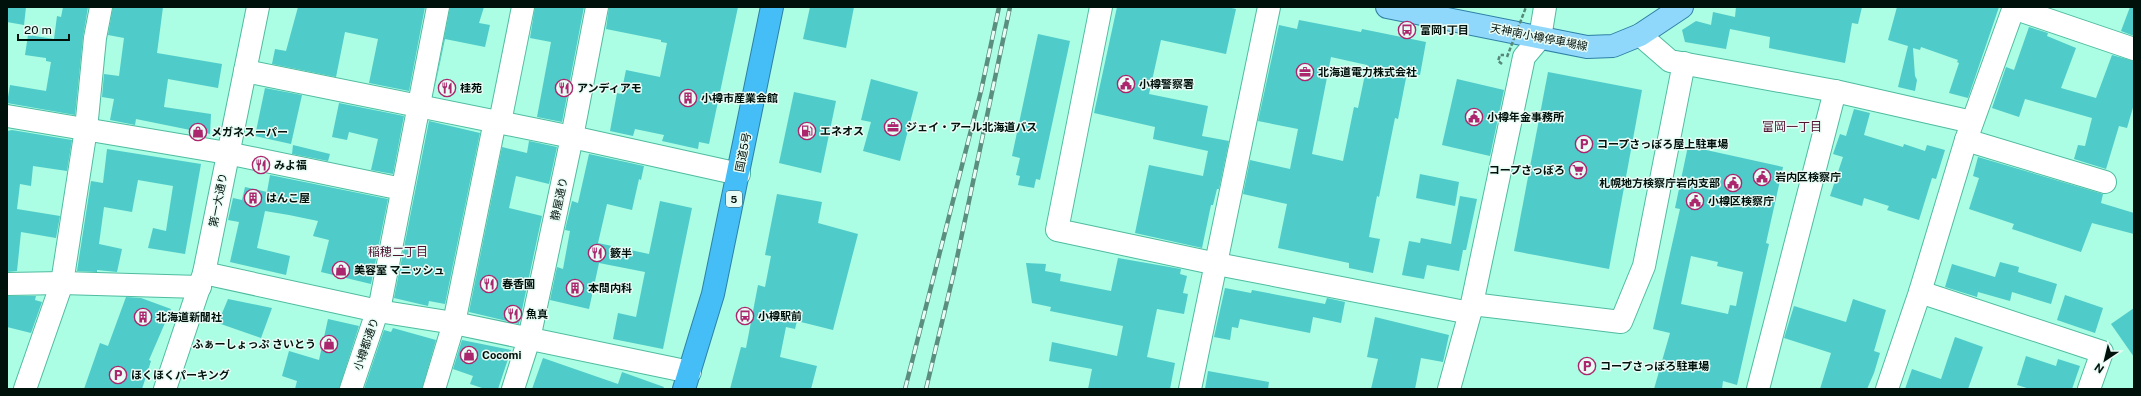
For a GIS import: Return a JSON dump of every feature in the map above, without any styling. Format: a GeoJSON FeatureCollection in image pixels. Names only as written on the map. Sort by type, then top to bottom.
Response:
{"type":"FeatureCollection","features":[{"type":"Feature","properties":{"kind":"highway","name":"国道5号"},"geometry":{"type":"LineString","coordinates":[[687,380],[713,294],[739,174],[772,7]]}},
{"type":"Feature","properties":{"kind":"main road","name":"天神南小樽停車場線"},"geometry":{"type":"LineString","coordinates":[[1387,7],[1540,38],[1593,47],[1613,46],[1640,35],[1682,7]]}},
{"type":"Feature","properties":{"kind":"street"},"geometry":{"type":"LineString","coordinates":[[25,389],[62,283],[86,129],[95,38],[101,7]]}},
{"type":"Feature","properties":{"kind":"street","name":"第一大通り"},"geometry":{"type":"LineString","coordinates":[[165,389],[202,280],[258,7]]}},
{"type":"Feature","properties":{"kind":"street","name":"小樽都通り"},"geometry":{"type":"LineString","coordinates":[[351,389],[379,305],[438,7]]}},
{"type":"Feature","properties":{"kind":"street"},"geometry":{"type":"LineString","coordinates":[[434,389],[454,323],[523,7]]}},
{"type":"Feature","properties":{"kind":"street","name":"静屋通り"},"geometry":{"type":"LineString","coordinates":[[513,389],[529,339],[572,137],[597,7]]}},
{"type":"Feature","properties":{"kind":"street"},"geometry":{"type":"LineString","coordinates":[[1101,7],[1056,230],[1216,264],[1471,308],[1621,322],[1644,266],[1684,63]]}},
{"type":"Feature","properties":{"kind":"street"},"geometry":{"type":"LineString","coordinates":[[1190,389],[1269,7]]}},
{"type":"Feature","properties":{"kind":"street"},"geometry":{"type":"LineString","coordinates":[[1449,389],[1471,308],[1524,57],[1540,38],[1545,7]]}},
{"type":"Feature","properties":{"kind":"street"},"geometry":{"type":"LineString","coordinates":[[1887,389],[1920,292],[1969,131],[2013,8],[2134,49]]}},
{"type":"Feature","properties":{"kind":"street"},"geometry":{"type":"LineString","coordinates":[[1640,35],[1670,61],[1835,91],[1969,131],[2105,182]]}},
{"type":"Feature","properties":{"kind":"street"},"geometry":{"type":"LineString","coordinates":[[245,71],[497,121],[739,174]]}},
{"type":"Feature","properties":{"kind":"street"},"geometry":{"type":"LineString","coordinates":[[1758,389],[1835,91]]}},
{"type":"Feature","properties":{"kind":"street"},"geometry":{"type":"LineString","coordinates":[[7,116],[227,153],[402,189]]}},
{"type":"Feature","properties":{"kind":"street"},"geometry":{"type":"LineString","coordinates":[[7,284],[202,280],[379,305],[529,339],[687,380]]}},
{"type":"Feature","properties":{"kind":"street"},"geometry":{"type":"LineString","coordinates":[[1920,292],[2102,352],[2089,389]]}},
{"type":"Feature","properties":{"kind":"path"},"geometry":{"type":"LineString","coordinates":[[1507,57],[1526,7]]}},
{"type":"Feature","properties":{"kind":"building"},"geometry":{"type":"Polygon","coordinates":[[[7,7],[26,7],[24,25],[7,22],[7,7]]]}},
{"type":"Feature","properties":{"kind":"building"},"geometry":{"type":"Polygon","coordinates":[[[63,7],[88,7],[83,37],[75,115],[7,103],[10,85],[46,91],[51,62],[46,61],[46,58],[25,55],[28,35],[54,39],[57,16],[61,17],[63,7]]]}},
{"type":"Feature","properties":{"kind":"building"},"geometry":{"type":"Polygon","coordinates":[[[113,7],[163,7],[157,53],[222,64],[218,88],[168,79],[164,107],[211,114],[210,134],[136,119],[135,125],[110,120],[114,99],[102,97],[104,74],[119,76],[124,38],[108,35],[113,7]]]}},
{"type":"Feature","properties":{"kind":"building"},"geometry":{"type":"Polygon","coordinates":[[[298,7],[425,7],[409,91],[369,83],[378,39],[345,32],[336,77],[272,64],[275,49],[286,51],[298,7]]]}},
{"type":"Feature","properties":{"kind":"building"},"geometry":{"type":"Polygon","coordinates":[[[450,7],[484,7],[479,23],[490,25],[485,47],[445,39],[433,96],[450,7]]]}},
{"type":"Feature","properties":{"kind":"building"},"geometry":{"type":"Polygon","coordinates":[[[535,7],[584,7],[562,122],[537,117],[551,42],[530,38],[535,7]]]}},
{"type":"Feature","properties":{"kind":"building","name":"小樽市産業会館"},"geometry":{"type":"Polygon","coordinates":[[[609,7],[738,7],[709,144],[699,142],[698,149],[662,141],[664,135],[635,129],[633,136],[610,131],[617,93],[621,94],[626,70],[660,77],[667,43],[661,42],[661,40],[606,29],[609,7]]]}},
{"type":"Feature","properties":{"kind":"building"},"geometry":{"type":"Polygon","coordinates":[[[810,7],[854,7],[846,48],[803,39],[810,7]]]}},
{"type":"Feature","properties":{"kind":"building"},"geometry":{"type":"Polygon","coordinates":[[[1117,7],[1227,7],[1236,9],[1226,54],[1161,40],[1149,94],[1208,106],[1202,136],[1229,141],[1219,189],[1217,189],[1213,205],[1211,205],[1202,248],[1135,233],[1149,165],[1203,176],[1208,151],[1153,139],[1155,127],[1094,113],[1117,7]]]}},
{"type":"Feature","properties":{"kind":"building"},"geometry":{"type":"Polygon","coordinates":[[[1736,7],[1862,7],[1858,24],[1852,23],[1845,63],[1769,48],[1770,37],[1730,29],[1726,49],[1685,42],[1682,30],[1696,21],[1711,25],[1713,12],[1735,17],[1736,7]]]}},
{"type":"Feature","properties":{"kind":"building"},"geometry":{"type":"Polygon","coordinates":[[[1897,7],[1999,7],[1968,98],[1949,93],[1959,63],[1957,62],[1958,60],[1921,47],[1920,50],[1913,48],[1915,76],[1917,80],[1915,91],[1898,87],[1908,46],[1888,40],[1897,7]]]}},
{"type":"Feature","properties":{"kind":"building"},"geometry":{"type":"Polygon","coordinates":[[[2130,7],[2134,7],[2134,36],[2121,31],[2130,7]]]}},
{"type":"Feature","properties":{"kind":"building"},"geometry":{"type":"Polygon","coordinates":[[[1299,20],[1361,32],[1362,29],[1426,42],[1420,75],[1407,73],[1398,119],[1395,118],[1379,197],[1377,196],[1369,237],[1380,239],[1373,273],[1349,268],[1349,263],[1278,248],[1287,204],[1243,194],[1250,160],[1290,169],[1298,129],[1258,121],[1279,25],[1297,29],[1299,20]],[[1331,57],[1312,154],[1343,161],[1354,107],[1358,108],[1367,65],[1331,57]]]}},
{"type":"Feature","properties":{"kind":"building"},"geometry":{"type":"Polygon","coordinates":[[[2029,27],[2048,33],[2047,36],[2076,48],[2061,88],[2096,98],[2112,55],[2134,61],[2134,104],[2127,128],[2119,126],[2106,169],[2074,159],[2078,145],[2085,146],[2092,118],[2025,99],[2019,117],[1992,108],[2006,67],[2014,70],[2029,27]]]}},
{"type":"Feature","properties":{"kind":"building"},"geometry":{"type":"Polygon","coordinates":[[[1038,34],[1070,41],[1040,180],[1036,179],[1034,188],[1018,185],[1020,176],[1016,175],[1020,158],[1012,156],[1038,34]]]}},
{"type":"Feature","properties":{"kind":"building","name":"コープさっぽろ"},"geometry":{"type":"Polygon","coordinates":[[[1548,72],[1642,90],[1609,269],[1514,251],[1548,72]]]}},
{"type":"Feature","properties":{"kind":"building"},"geometry":{"type":"Polygon","coordinates":[[[871,79],[918,92],[900,161],[863,151],[871,122],[861,120],[871,79]]]}},
{"type":"Feature","properties":{"kind":"building","name":"小樽年金事務所"},"geometry":{"type":"Polygon","coordinates":[[[1457,79],[1504,90],[1490,156],[1442,145],[1457,79]]]}},
{"type":"Feature","properties":{"kind":"building"},"geometry":{"type":"Polygon","coordinates":[[[265,88],[302,95],[291,144],[255,136],[265,88]]]}},
{"type":"Feature","properties":{"kind":"building"},"geometry":{"type":"Polygon","coordinates":[[[794,92],[836,101],[821,173],[779,163],[794,92]]]}},
{"type":"Feature","properties":{"kind":"building"},"geometry":{"type":"Polygon","coordinates":[[[339,103],[404,116],[393,174],[371,170],[378,139],[349,132],[347,140],[332,137],[339,103]]]}},
{"type":"Feature","properties":{"kind":"building"},"geometry":{"type":"Polygon","coordinates":[[[1854,109],[1870,113],[1864,135],[1903,147],[1904,144],[1925,151],[1927,145],[1945,150],[1936,179],[1932,178],[1919,220],[1887,210],[1889,206],[1864,198],[1862,206],[1830,196],[1843,157],[1833,154],[1840,134],[1846,136],[1854,109]]]}},
{"type":"Feature","properties":{"kind":"building"},"geometry":{"type":"Polygon","coordinates":[[[429,121],[480,133],[445,304],[429,301],[428,306],[394,298],[429,121]]]}},
{"type":"Feature","properties":{"kind":"building"},"geometry":{"type":"Polygon","coordinates":[[[12,130],[72,140],[67,171],[33,166],[31,186],[20,184],[17,209],[60,216],[56,238],[21,232],[17,271],[7,272],[7,131],[12,130]]]}},
{"type":"Feature","properties":{"kind":"building"},"geometry":{"type":"Polygon","coordinates":[[[529,141],[557,147],[549,184],[516,176],[509,208],[542,216],[519,324],[469,312],[502,147],[527,153],[529,141]]]}},
{"type":"Feature","properties":{"kind":"building"},"geometry":{"type":"Polygon","coordinates":[[[293,145],[330,154],[328,161],[292,154],[293,145]]]}},
{"type":"Feature","properties":{"kind":"building"},"geometry":{"type":"Polygon","coordinates":[[[1688,146],[1783,167],[1766,243],[1769,244],[1737,385],[1723,381],[1722,389],[1654,389],[1670,333],[1653,329],[1680,209],[1675,208],[1688,146]],[[1691,256],[1681,304],[1728,314],[1730,305],[1736,306],[1743,272],[1717,266],[1718,262],[1691,256]]]}},
{"type":"Feature","properties":{"kind":"building"},"geometry":{"type":"Polygon","coordinates":[[[107,149],[201,164],[185,254],[148,248],[153,228],[166,231],[173,186],[138,180],[132,212],[104,207],[99,244],[122,249],[117,272],[97,270],[97,272],[77,271],[91,181],[103,183],[107,149]]]}},
{"type":"Feature","properties":{"kind":"building"},"geometry":{"type":"Polygon","coordinates":[[[589,154],[644,166],[641,180],[639,179],[632,210],[607,204],[598,243],[649,254],[660,201],[692,208],[663,349],[613,339],[618,313],[636,317],[645,272],[599,263],[589,309],[550,300],[557,267],[563,269],[570,231],[565,230],[572,201],[578,203],[589,154]]]}},
{"type":"Feature","properties":{"kind":"building"},"geometry":{"type":"Polygon","coordinates":[[[1978,157],[2103,194],[2101,203],[2134,213],[2134,234],[2092,223],[2081,252],[2012,229],[2014,224],[1969,209],[1979,178],[1973,176],[1978,157]]]}},
{"type":"Feature","properties":{"kind":"building"},"geometry":{"type":"Polygon","coordinates":[[[1420,174],[1459,182],[1455,206],[1416,198],[1420,174]]]}},
{"type":"Feature","properties":{"kind":"building"},"geometry":{"type":"Polygon","coordinates":[[[270,175],[388,199],[371,284],[321,272],[329,240],[313,236],[318,221],[265,211],[257,248],[290,256],[286,275],[230,262],[239,222],[228,220],[233,198],[242,200],[245,187],[267,192],[270,175]]]}},
{"type":"Feature","properties":{"kind":"building"},"geometry":{"type":"Polygon","coordinates":[[[777,194],[822,202],[818,223],[858,234],[833,330],[797,321],[795,329],[786,327],[780,357],[817,366],[811,389],[730,389],[741,347],[746,348],[758,285],[765,287],[771,256],[765,255],[777,194]]]}},
{"type":"Feature","properties":{"kind":"building"},"geometry":{"type":"Polygon","coordinates":[[[1460,196],[1477,199],[1466,250],[1463,250],[1459,271],[1427,265],[1424,279],[1402,275],[1409,241],[1420,243],[1421,238],[1451,244],[1460,196]]]}},
{"type":"Feature","properties":{"kind":"building"},"geometry":{"type":"Polygon","coordinates":[[[1118,258],[1181,269],[1180,274],[1187,276],[1183,293],[1188,294],[1184,314],[1157,309],[1147,357],[1175,363],[1170,389],[1088,389],[1092,369],[1049,361],[1052,342],[1117,356],[1123,326],[1050,311],[1051,307],[1032,303],[1026,263],[1046,264],[1045,271],[1061,274],[1060,281],[1111,291],[1118,258]]]}},
{"type":"Feature","properties":{"kind":"building"},"geometry":{"type":"Polygon","coordinates":[[[2000,262],[2019,267],[2018,272],[2057,284],[2051,304],[2012,292],[2010,301],[1978,292],[1977,297],[1945,287],[1952,264],[1995,277],[2000,262]]]}},
{"type":"Feature","properties":{"kind":"building"},"geometry":{"type":"Polygon","coordinates":[[[1225,288],[1251,293],[1252,290],[1325,304],[1327,298],[1345,302],[1341,323],[1313,317],[1310,333],[1240,319],[1238,328],[1232,327],[1230,340],[1214,337],[1225,288]]]}},
{"type":"Feature","properties":{"kind":"building"},"geometry":{"type":"Polygon","coordinates":[[[2065,295],[2103,308],[2095,333],[2057,320],[2065,295]]]}},
{"type":"Feature","properties":{"kind":"building"},"geometry":{"type":"Polygon","coordinates":[[[7,296],[36,296],[35,300],[42,302],[31,333],[7,327],[7,296]]]}},
{"type":"Feature","properties":{"kind":"building"},"geometry":{"type":"Polygon","coordinates":[[[126,297],[141,298],[171,309],[149,360],[151,361],[142,389],[84,389],[100,343],[108,346],[126,297]]]}},
{"type":"Feature","properties":{"kind":"building"},"geometry":{"type":"Polygon","coordinates":[[[228,299],[272,308],[261,338],[218,323],[228,299]]]}},
{"type":"Feature","properties":{"kind":"building"},"geometry":{"type":"Polygon","coordinates":[[[1853,299],[1886,310],[1874,351],[1880,353],[1874,373],[1867,389],[1820,389],[1831,353],[1784,338],[1794,306],[1846,322],[1853,299]]]}},
{"type":"Feature","properties":{"kind":"building"},"geometry":{"type":"Polygon","coordinates":[[[2134,308],[2134,357],[2111,324],[2134,308]]]}},
{"type":"Feature","properties":{"kind":"building"},"geometry":{"type":"Polygon","coordinates":[[[1375,317],[1449,335],[1443,362],[1421,358],[1415,389],[1371,389],[1378,359],[1367,357],[1375,317]]]}},
{"type":"Feature","properties":{"kind":"building"},"geometry":{"type":"Polygon","coordinates":[[[328,319],[359,326],[339,389],[295,389],[297,381],[282,376],[289,351],[319,360],[328,319]]]}},
{"type":"Feature","properties":{"kind":"building"},"geometry":{"type":"Polygon","coordinates":[[[393,328],[436,340],[422,389],[364,389],[384,330],[391,332],[393,328]]]}},
{"type":"Feature","properties":{"kind":"building"},"geometry":{"type":"Polygon","coordinates":[[[1955,337],[1983,347],[1968,389],[1905,389],[1912,369],[1941,379],[1955,337]]]}},
{"type":"Feature","properties":{"kind":"building"},"geometry":{"type":"Polygon","coordinates":[[[462,340],[511,350],[498,389],[485,389],[470,384],[473,376],[453,369],[462,340]]]}},
{"type":"Feature","properties":{"kind":"building"},"geometry":{"type":"Polygon","coordinates":[[[2026,356],[2056,366],[2058,359],[2080,366],[2072,389],[2030,389],[2017,385],[2026,356]]]}},
{"type":"Feature","properties":{"kind":"building"},"geometry":{"type":"Polygon","coordinates":[[[543,358],[618,384],[622,372],[664,387],[663,389],[532,389],[543,358]]]}},
{"type":"Feature","properties":{"kind":"building"},"geometry":{"type":"Polygon","coordinates":[[[1208,371],[1269,382],[1268,389],[1205,389],[1208,371]]]}},
{"type":"Feature","properties":{"kind":"railway"},"geometry":{"type":"LineString","coordinates":[[905,389],[981,91],[999,7]]}},
{"type":"Feature","properties":{"kind":"railway"},"geometry":{"type":"LineString","coordinates":[[926,389],[954,272],[1010,7]]}},
{"type":"Feature","properties":{"kind":"place","name":"富岡1丁目"},"geometry":{"type":"Point","coordinates":[1407,30]}},
{"type":"Feature","properties":{"kind":"place","name":"北海道電力株式会社"},"geometry":{"type":"Point","coordinates":[1305,72]}},
{"type":"Feature","properties":{"kind":"place","name":"小樽警察署"},"geometry":{"type":"Point","coordinates":[1126,84]}},
{"type":"Feature","properties":{"kind":"place","name":"桂苑"},"geometry":{"type":"Point","coordinates":[447,88]}},
{"type":"Feature","properties":{"kind":"place","name":"アンディアモ"},"geometry":{"type":"Point","coordinates":[564,88]}},
{"type":"Feature","properties":{"kind":"place","name":"小樽市産業会館"},"geometry":{"type":"Point","coordinates":[688,98]}},
{"type":"Feature","properties":{"kind":"place","name":"小樽年金事務所"},"geometry":{"type":"Point","coordinates":[1474,117]}},
{"type":"Feature","properties":{"kind":"place","name":"ジェイ・アール北海道バス"},"geometry":{"type":"Point","coordinates":[893,127]}},
{"type":"Feature","properties":{"kind":"place","name":"エネオス"},"geometry":{"type":"Point","coordinates":[807,131]}},
{"type":"Feature","properties":{"kind":"place","name":"メガネスーパー"},"geometry":{"type":"Point","coordinates":[198,132]}},
{"type":"Feature","properties":{"kind":"place","name":"コープさっぽろ屋上駐車場"},"geometry":{"type":"Point","coordinates":[1584,144]}},
{"type":"Feature","properties":{"kind":"place","name":"みよ福"},"geometry":{"type":"Point","coordinates":[261,165]}},
{"type":"Feature","properties":{"kind":"place","name":"コープさっぽろ"},"geometry":{"type":"Point","coordinates":[1578,170]}},
{"type":"Feature","properties":{"kind":"place","name":"岩内区検察庁"},"geometry":{"type":"Point","coordinates":[1762,177]}},
{"type":"Feature","properties":{"kind":"place","name":"札幌地方検察庁岩内支部"},"geometry":{"type":"Point","coordinates":[1733,183]}},
{"type":"Feature","properties":{"kind":"place","name":"はんこ屋"},"geometry":{"type":"Point","coordinates":[253,198]}},
{"type":"Feature","properties":{"kind":"place","name":"小樽区検察庁"},"geometry":{"type":"Point","coordinates":[1695,201]}},
{"type":"Feature","properties":{"kind":"place","name":"籔半"},"geometry":{"type":"Point","coordinates":[597,253]}},
{"type":"Feature","properties":{"kind":"place","name":"美容室 マニッシュ"},"geometry":{"type":"Point","coordinates":[341,270]}},
{"type":"Feature","properties":{"kind":"place","name":"春香園"},"geometry":{"type":"Point","coordinates":[489,284]}},
{"type":"Feature","properties":{"kind":"place","name":"本間内科"},"geometry":{"type":"Point","coordinates":[575,288]}},
{"type":"Feature","properties":{"kind":"place","name":"魚真"},"geometry":{"type":"Point","coordinates":[513,314]}},
{"type":"Feature","properties":{"kind":"place","name":"小樽駅前"},"geometry":{"type":"Point","coordinates":[745,316]}},
{"type":"Feature","properties":{"kind":"place","name":"北海道新聞社"},"geometry":{"type":"Point","coordinates":[143,317]}},
{"type":"Feature","properties":{"kind":"place","name":"ふぁーしょっぷ さいとう"},"geometry":{"type":"Point","coordinates":[329,344]}},
{"type":"Feature","properties":{"kind":"place","name":"Cocomi"},"geometry":{"type":"Point","coordinates":[469,355]}},
{"type":"Feature","properties":{"kind":"place","name":"コープさっぽろ駐車場"},"geometry":{"type":"Point","coordinates":[1587,366]}},
{"type":"Feature","properties":{"kind":"place","name":"ほくほくパーキング"},"geometry":{"type":"Point","coordinates":[118,375]}},
{"type":"Feature","properties":{"kind":"district","name":"富岡一丁目"},"geometry":{"type":"Point","coordinates":[1792,127]}},
{"type":"Feature","properties":{"kind":"district","name":"稲穂二丁目"},"geometry":{"type":"Point","coordinates":[398,252]}}]}
